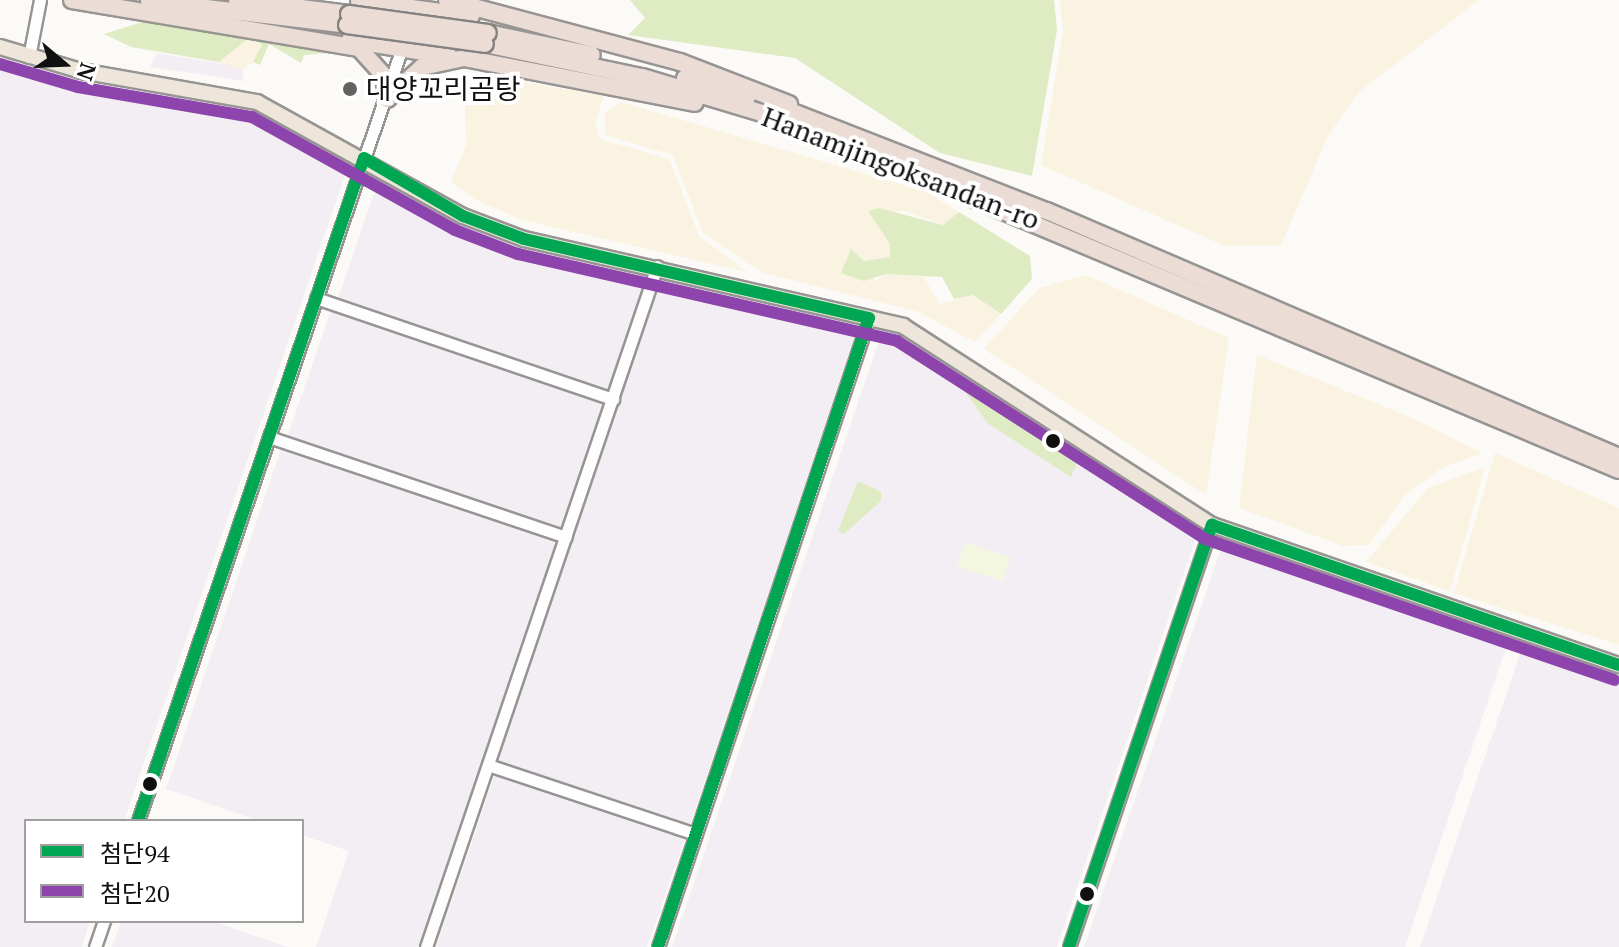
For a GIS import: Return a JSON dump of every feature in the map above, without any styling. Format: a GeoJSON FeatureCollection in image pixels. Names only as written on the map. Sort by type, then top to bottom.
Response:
{"type":"FeatureCollection","features":[{"type":"Feature","properties":{"kind":"highway"},"geometry":{"type":"LineString","coordinates":[[73,0],[464,58],[826,129]]}},
{"type":"Feature","properties":{"kind":"highway","name":"Hanamjingoksandan-ro"},"geometry":{"type":"LineString","coordinates":[[144,0],[357,8]]}},
{"type":"Feature","properties":{"kind":"highway","name":"Hanamjingoksandan-ro"},"geometry":{"type":"LineString","coordinates":[[237,0],[357,8],[487,31],[826,129],[1047,218],[1563,440],[1619,470]]}},
{"type":"Feature","properties":{"kind":"highway"},"geometry":{"type":"LineString","coordinates":[[447,0],[487,31]]}},
{"type":"Feature","properties":{"kind":"highway"},"geometry":{"type":"LineString","coordinates":[[357,8],[416,6],[487,31]]}},
{"type":"Feature","properties":{"kind":"highway"},"geometry":{"type":"LineString","coordinates":[[332,40],[376,63],[387,99],[422,67],[464,58]]}},
{"type":"Feature","properties":{"kind":"highway"},"geometry":{"type":"LineString","coordinates":[[1563,440],[1619,454]]}},
{"type":"Feature","properties":{"kind":"highway"},"geometry":{"type":"LineString","coordinates":[[1563,440],[1619,476]]}},
{"type":"Feature","properties":{"kind":"main road"},"geometry":{"type":"LineString","coordinates":[[0,47],[29,57],[257,102],[491,228],[869,318],[927,337],[1212,525],[1619,665]]}},
{"type":"Feature","properties":{"kind":"street"},"geometry":{"type":"LineString","coordinates":[[29,57],[40,0]]}},
{"type":"Feature","properties":{"kind":"street"},"geometry":{"type":"LineString","coordinates":[[139,819],[364,158],[387,99],[416,6]]}},
{"type":"Feature","properties":{"kind":"street"},"geometry":{"type":"LineString","coordinates":[[426,947],[657,266]]}},
{"type":"Feature","properties":{"kind":"street"},"geometry":{"type":"LineString","coordinates":[[316,298],[613,399]]}},
{"type":"Feature","properties":{"kind":"street"},"geometry":{"type":"LineString","coordinates":[[658,947],[869,318]]}},
{"type":"Feature","properties":{"kind":"street"},"geometry":{"type":"LineString","coordinates":[[269,437],[566,537]]}},
{"type":"Feature","properties":{"kind":"street"},"geometry":{"type":"LineString","coordinates":[[1069,947],[1212,525]]}},
{"type":"Feature","properties":{"kind":"street"},"geometry":{"type":"LineString","coordinates":[[488,765],[696,834]]}},
{"type":"Feature","properties":{"kind":"street"},"geometry":{"type":"LineString","coordinates":[[95,947],[103,923]]}},
{"type":"Feature","properties":{"kind":"shaded area"},"geometry":{"type":"Polygon","coordinates":[[[1059,0],[1479,0],[1359,92],[1328,136],[1281,245],[1225,246],[1041,165],[1063,30],[1059,0]]]}},
{"type":"Feature","properties":{"kind":"shaded area"},"geometry":{"type":"Polygon","coordinates":[[[250,37],[262,45],[254,62],[242,70],[219,62],[250,37]]]}},
{"type":"Feature","properties":{"kind":"shaded area"},"geometry":{"type":"Polygon","coordinates":[[[157,53],[231,65],[242,70],[244,81],[150,67],[157,53]]]}},
{"type":"Feature","properties":{"kind":"shaded area"},"geometry":{"type":"Polygon","coordinates":[[[0,63],[82,88],[253,113],[348,167],[125,819],[24,819],[24,923],[89,923],[82,947],[0,947],[0,63]]]}},
{"type":"Feature","properties":{"kind":"shaded area"},"geometry":{"type":"Polygon","coordinates":[[[464,71],[604,96],[595,122],[600,139],[669,159],[699,236],[747,272],[522,220],[474,199],[451,182],[466,145],[464,71]]]}},
{"type":"Feature","properties":{"kind":"shaded area"},"geometry":{"type":"Polygon","coordinates":[[[621,102],[927,192],[959,212],[943,225],[906,211],[869,212],[890,244],[890,257],[864,261],[856,252],[876,281],[885,274],[924,277],[939,304],[973,295],[1001,314],[974,342],[919,312],[761,272],[703,233],[673,155],[605,135],[605,113],[621,102]]]}},
{"type":"Feature","properties":{"kind":"shaded area"},"geometry":{"type":"Polygon","coordinates":[[[381,191],[456,232],[518,253],[647,280],[610,390],[338,299],[373,195],[381,191]]]}},
{"type":"Feature","properties":{"kind":"shaded area"},"geometry":{"type":"Polygon","coordinates":[[[1086,275],[1229,338],[1206,495],[984,349],[1039,288],[1086,275]]]}},
{"type":"Feature","properties":{"kind":"shaded area"},"geometry":{"type":"Polygon","coordinates":[[[659,285],[847,329],[854,338],[690,825],[498,761],[659,285]]]}},
{"type":"Feature","properties":{"kind":"shaded area"},"geometry":{"type":"Polygon","coordinates":[[[332,307],[607,402],[563,531],[287,437],[332,307]]]}},
{"type":"Feature","properties":{"kind":"shaded area"},"geometry":{"type":"Polygon","coordinates":[[[898,340],[949,369],[987,423],[1071,476],[1079,458],[1196,537],[1057,947],[672,947],[879,341],[898,340]]]}},
{"type":"Feature","properties":{"kind":"shaded area"},"geometry":{"type":"Polygon","coordinates":[[[1257,355],[1415,419],[1482,453],[1442,468],[1405,495],[1369,545],[1343,546],[1239,508],[1257,355]]]}},
{"type":"Feature","properties":{"kind":"shaded area"},"geometry":{"type":"Polygon","coordinates":[[[282,446],[559,540],[420,947],[316,947],[349,851],[304,836],[304,819],[254,819],[166,789],[282,446]]]}},
{"type":"Feature","properties":{"kind":"shaded area"},"geometry":{"type":"Polygon","coordinates":[[[1495,453],[1619,508],[1619,645],[1454,593],[1495,453]]]}},
{"type":"Feature","properties":{"kind":"shaded area"},"geometry":{"type":"Polygon","coordinates":[[[1485,467],[1450,591],[1366,562],[1428,488],[1485,467]]]}},
{"type":"Feature","properties":{"kind":"shaded area"},"geometry":{"type":"Polygon","coordinates":[[[1231,548],[1507,644],[1405,947],[1084,947],[1220,552],[1231,548]]]}},
{"type":"Feature","properties":{"kind":"shaded area"},"geometry":{"type":"Polygon","coordinates":[[[1522,648],[1619,679],[1619,947],[1420,947],[1522,648]]]}},
{"type":"Feature","properties":{"kind":"shaded area"},"geometry":{"type":"Polygon","coordinates":[[[495,774],[685,838],[647,947],[436,947],[495,774]]]}},
{"type":"Feature","properties":{"kind":"shaded area"},"geometry":{"type":"Polygon","coordinates":[[[120,923],[218,923],[287,947],[112,947],[120,923]]]}},
{"type":"Feature","properties":{"kind":"green space"},"geometry":{"type":"Polygon","coordinates":[[[630,0],[1054,0],[1057,30],[1032,176],[940,153],[795,58],[628,35],[645,18],[630,0]]]}},
{"type":"Feature","properties":{"kind":"green space"},"geometry":{"type":"Polygon","coordinates":[[[155,18],[339,52],[304,55],[301,63],[269,44],[260,65],[253,62],[262,45],[250,37],[219,62],[131,47],[104,34],[155,18]]]}},
{"type":"Feature","properties":{"kind":"green space"},"geometry":{"type":"Polygon","coordinates":[[[879,208],[943,225],[959,212],[1030,256],[1032,279],[1001,314],[973,295],[954,299],[942,277],[886,274],[864,281],[841,273],[851,249],[864,261],[890,257],[890,244],[868,211],[879,208]]]}},
{"type":"Feature","properties":{"kind":"green space"},"geometry":{"type":"Polygon","coordinates":[[[949,369],[1079,458],[1071,477],[987,423],[949,369]]]}},
{"type":"Feature","properties":{"kind":"green space"},"geometry":{"type":"Polygon","coordinates":[[[858,481],[881,492],[881,501],[844,534],[838,531],[858,481]]]}},
{"type":"Feature","properties":{"kind":"green space"},"geometry":{"type":"Polygon","coordinates":[[[965,543],[1011,558],[1003,582],[957,567],[965,543]]]}},
{"type":"Feature","properties":{"kind":"transit line","name":"첨단20"},"geometry":{"type":"LineString","coordinates":[[0,64],[78,87],[252,117],[455,230],[518,254],[897,341],[1205,539],[1614,680]]}},
{"type":"Feature","properties":{"kind":"transit line","name":"첨단94"},"geometry":{"type":"LineString","coordinates":[[364,158],[463,216],[524,239],[869,318]]}},
{"type":"Feature","properties":{"kind":"transit line","name":"첨단94"},"geometry":{"type":"LineString","coordinates":[[139,819],[364,158]]}},
{"type":"Feature","properties":{"kind":"transit line","name":"첨단94"},"geometry":{"type":"LineString","coordinates":[[658,947],[869,318]]}},
{"type":"Feature","properties":{"kind":"transit line","name":"첨단94"},"geometry":{"type":"LineString","coordinates":[[1212,525],[1619,665]]}},
{"type":"Feature","properties":{"kind":"transit line","name":"첨단94"},"geometry":{"type":"LineString","coordinates":[[1069,947],[1212,525]]}},
{"type":"Feature","properties":{"kind":"place","name":"대양꼬리곰탕"},"geometry":{"type":"Point","coordinates":[350,89]}}]}
